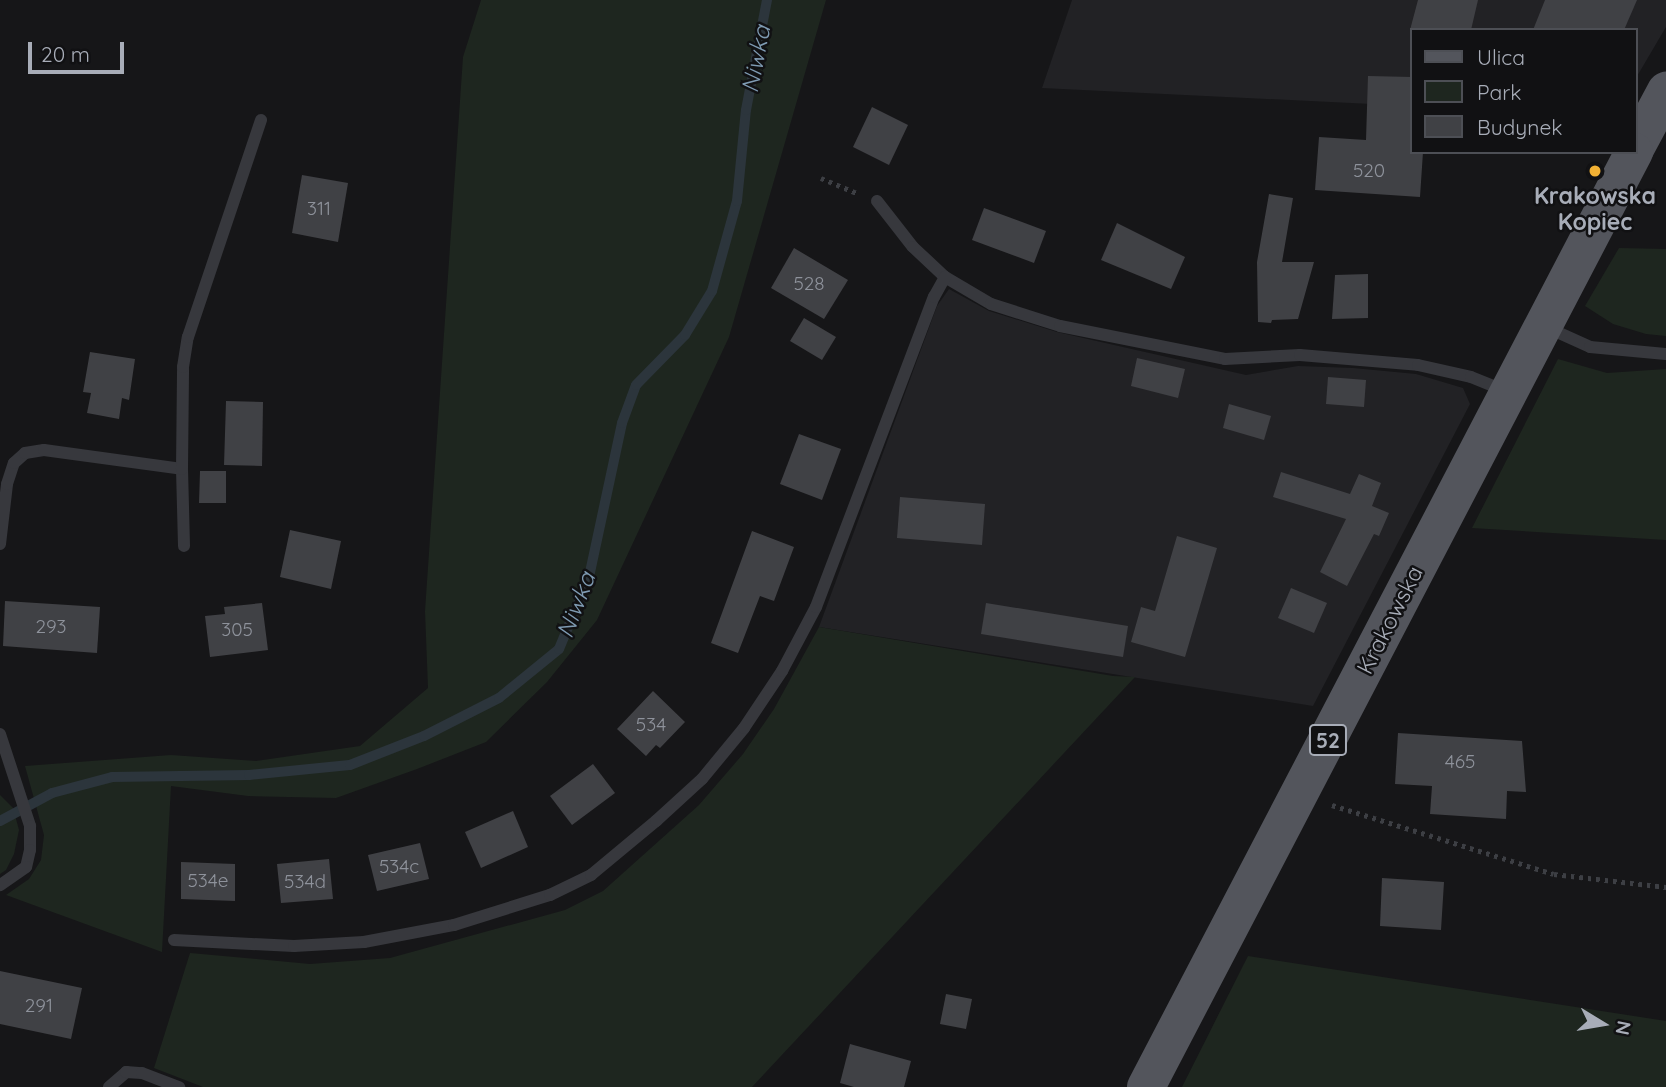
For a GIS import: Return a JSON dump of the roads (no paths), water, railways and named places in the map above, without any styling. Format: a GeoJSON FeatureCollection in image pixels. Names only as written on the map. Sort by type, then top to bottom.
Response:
{"type":"FeatureCollection","features":[{"type":"Feature","properties":{"kind":"main road"},"geometry":{"type":"LineString","coordinates":[[1638,143],[1666,91]]}},
{"type":"Feature","properties":{"kind":"main road","name":"Krakowska"},"geometry":{"type":"LineString","coordinates":[[1146,1087],[1633,154]]}},
{"type":"Feature","properties":{"kind":"lane"},"geometry":{"type":"LineString","coordinates":[[184,546],[183,367],[188,337],[261,120]]}},
{"type":"Feature","properties":{"kind":"lane"},"geometry":{"type":"LineString","coordinates":[[877,201],[913,247],[945,277],[991,304],[1073,329],[1225,359],[1300,355],[1418,365],[1471,377],[1507,391]]}},
{"type":"Feature","properties":{"kind":"lane"},"geometry":{"type":"LineString","coordinates":[[174,940],[294,946],[364,942],[454,925],[550,895],[591,875],[656,821],[702,779],[744,729],[782,671],[816,607],[934,297],[945,277]]}},
{"type":"Feature","properties":{"kind":"lane"},"geometry":{"type":"LineString","coordinates":[[1542,326],[1590,347],[1666,354]]}},
{"type":"Feature","properties":{"kind":"lane"},"geometry":{"type":"LineString","coordinates":[[0,544],[7,484],[14,463],[25,453],[44,450],[182,469]]}},
{"type":"Feature","properties":{"kind":"lane"},"geometry":{"type":"LineString","coordinates":[[0,733],[30,826],[30,850],[26,867],[0,885]]}},
{"type":"Feature","properties":{"kind":"lane"},"geometry":{"type":"LineString","coordinates":[[109,1087],[126,1072],[142,1073],[179,1087]]}},
{"type":"Feature","properties":{"kind":"waterway","name":"Niwka"},"geometry":{"type":"LineString","coordinates":[[0,821],[52,793],[112,777],[249,775],[350,765],[424,736],[499,698],[559,649],[589,577],[622,423],[636,385],[685,335],[712,291],[737,201],[746,110],[767,0]]}},
{"type":"Feature","properties":{"kind":"place","name":"Krakowska Kopiec"},"geometry":{"type":"Point","coordinates":[1595,171]}}]}
